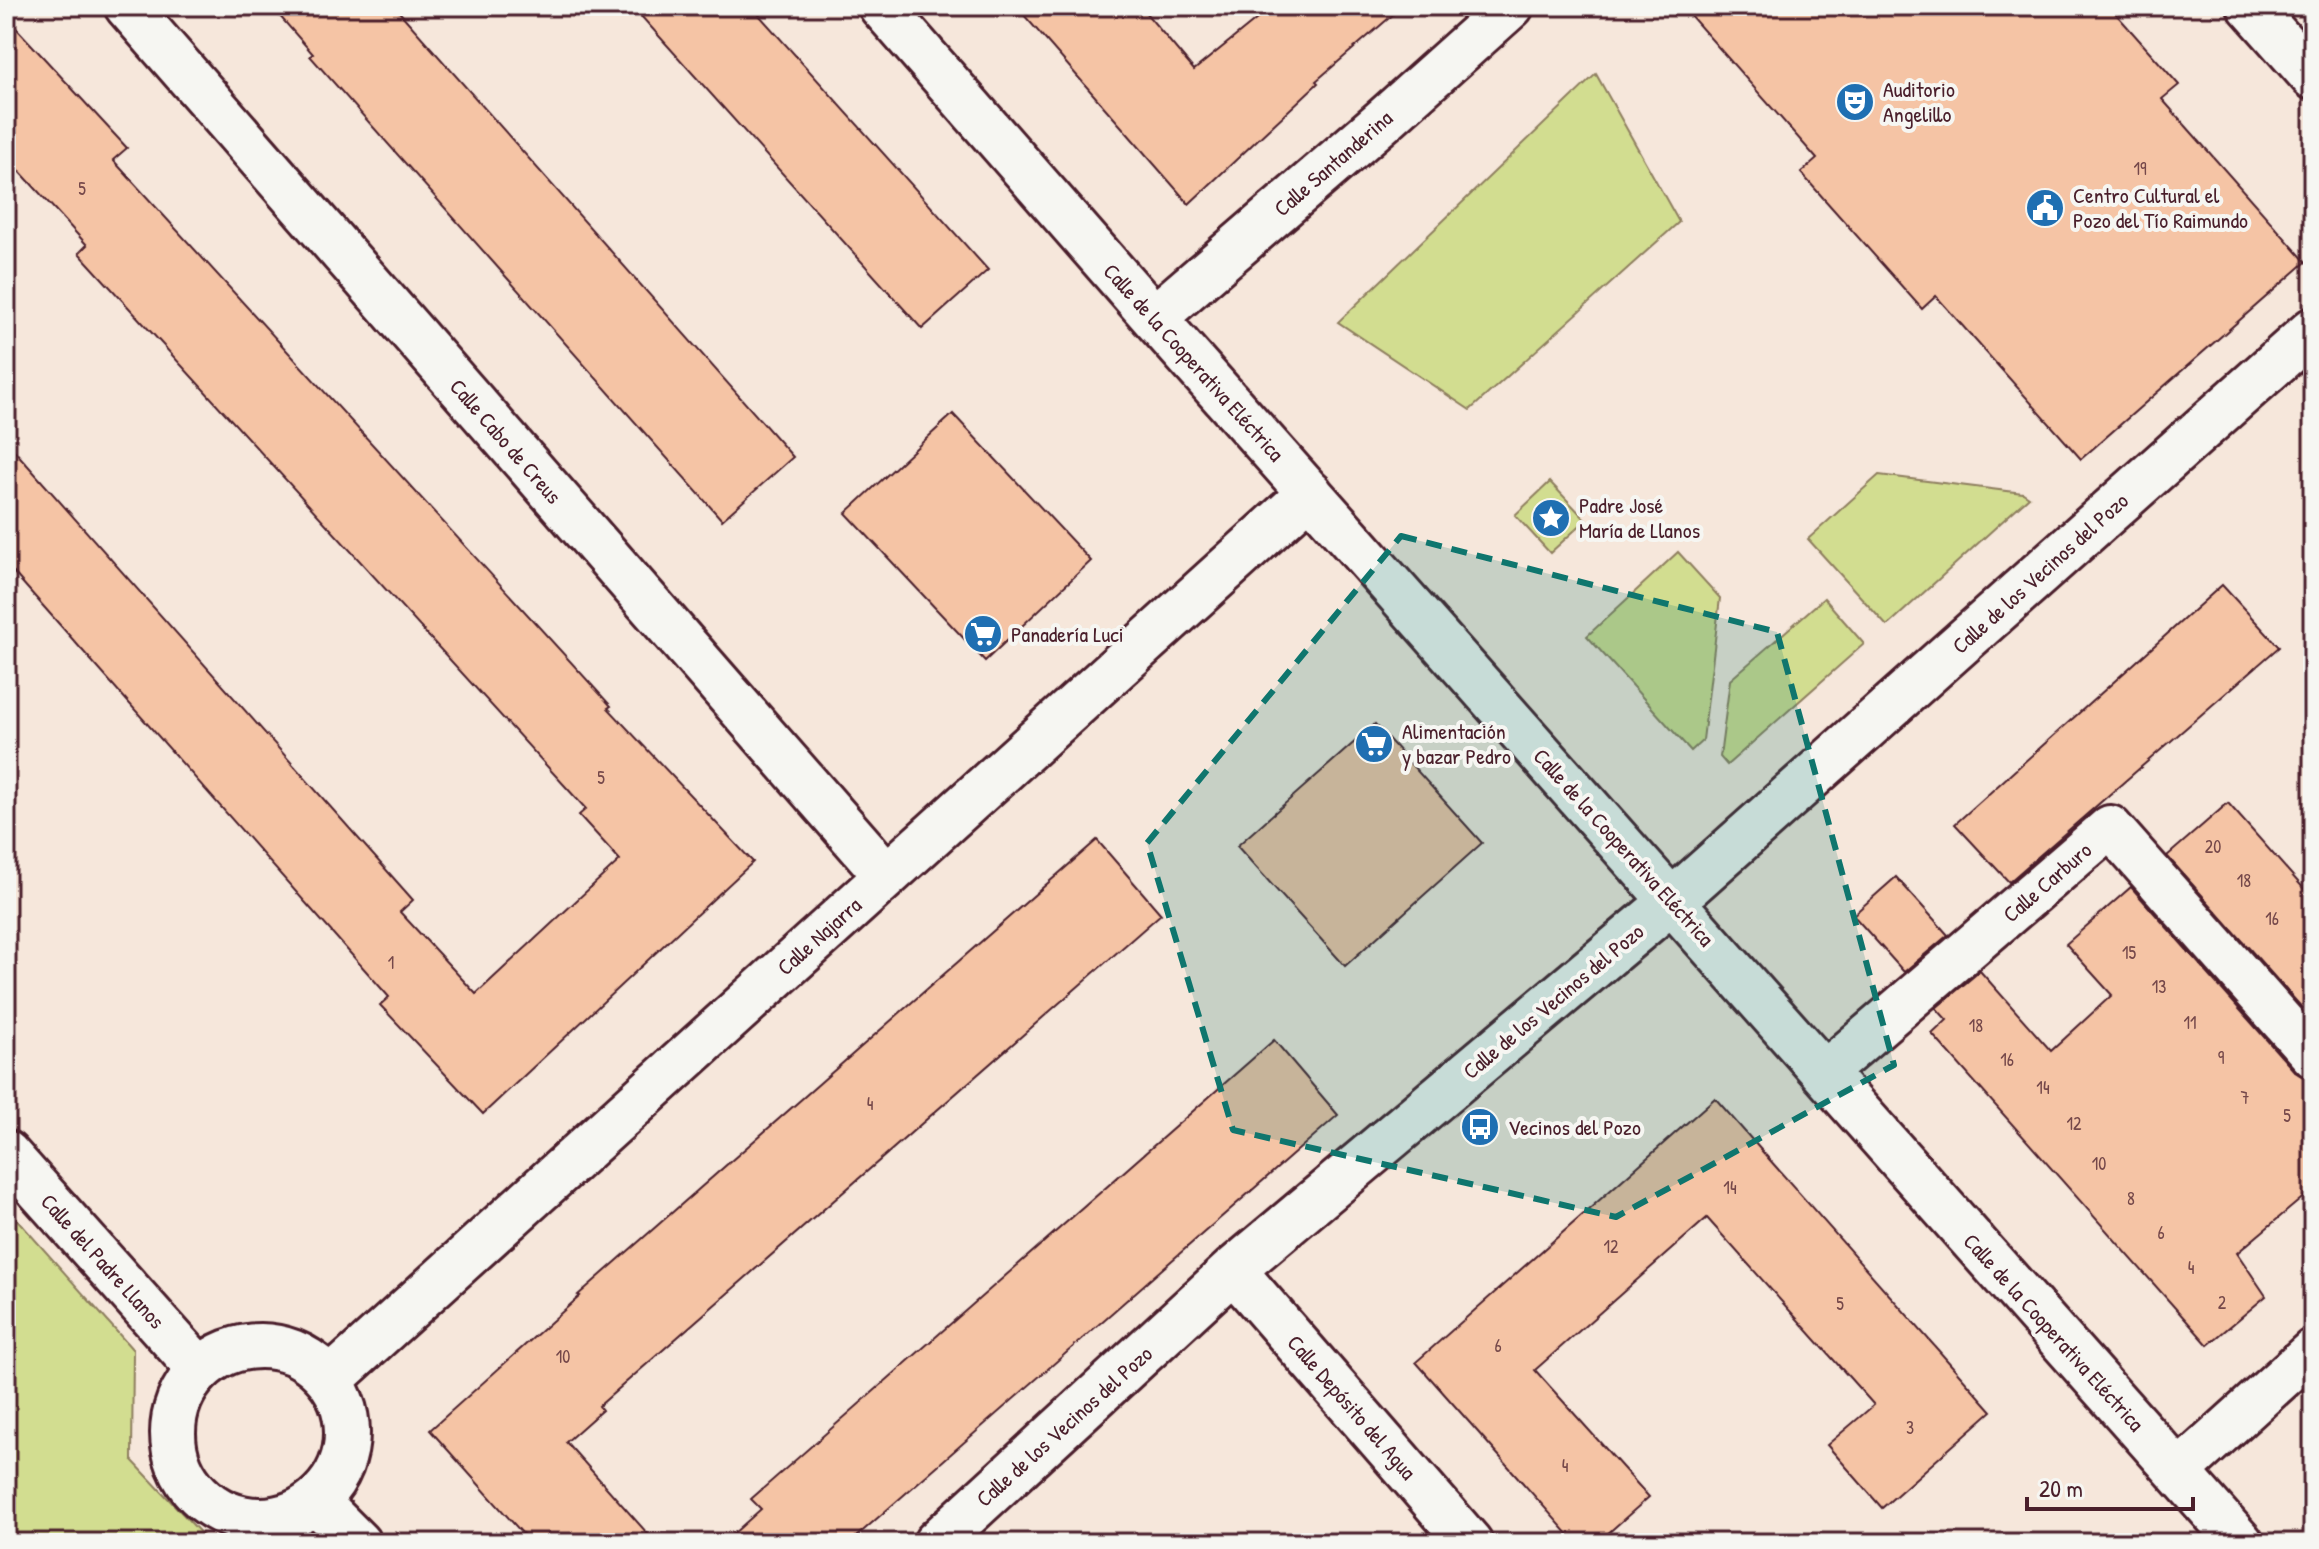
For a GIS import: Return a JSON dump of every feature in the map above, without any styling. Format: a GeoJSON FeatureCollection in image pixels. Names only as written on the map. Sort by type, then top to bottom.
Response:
{"type":"FeatureCollection","features":[{"type":"Feature","properties":{"kind":"street","name":"Calle Cabo de Creus"},"geometry":{"type":"LineString","coordinates":[[127,6],[886,875]]}},
{"type":"Feature","properties":{"kind":"street","name":"Calle de la Cooperativa Eléctrica"},"geometry":{"type":"LineString","coordinates":[[881,6],[2241,1543]]}},
{"type":"Feature","properties":{"kind":"street","name":"Calle Santanderina"},"geometry":{"type":"LineString","coordinates":[[1154,318],[1511,6]]}},
{"type":"Feature","properties":{"kind":"street"},"geometry":{"type":"LineString","coordinates":[[2250,6],[2306,55]]}},
{"type":"Feature","properties":{"kind":"street","name":"Calle de los Vecinos del Pozo"},"geometry":{"type":"LineString","coordinates":[[936,1543],[1233,1270],[1672,901],[2313,330]]}},
{"type":"Feature","properties":{"kind":"street","name":"Calle Najarra"},"geometry":{"type":"LineString","coordinates":[[330,1380],[1310,493]]}},
{"type":"Feature","properties":{"kind":"street","name":"Calle Carburo"},"geometry":{"type":"LineString","coordinates":[[1824,1073],[2110,827],[2313,1056]]}},
{"type":"Feature","properties":{"kind":"street","name":"Calle del Padre Llanos"},"geometry":{"type":"LineString","coordinates":[[6,1153],[199,1369]]}},
{"type":"Feature","properties":{"kind":"street","name":"Calle Depósito del Agua"},"geometry":{"type":"LineString","coordinates":[[1233,1270],[1470,1543]]}},
{"type":"Feature","properties":{"kind":"street"},"geometry":{"type":"LineString","coordinates":[[265,1345],[297,1353],[330,1380],[343,1403],[348,1442],[340,1471],[316,1501],[291,1516],[258,1521],[223,1513],[195,1493],[177,1463],[172,1428],[180,1396],[199,1369],[229,1350],[265,1345]]}},
{"type":"Feature","properties":{"kind":"street"},"geometry":{"type":"LineString","coordinates":[[2178,1472],[2313,1350]]}},
{"type":"Feature","properties":{"kind":"street"},"geometry":{"type":"LineString","coordinates":[[316,1501],[358,1543]]}},
{"type":"Feature","properties":{"kind":"highlighted area"},"geometry":{"type":"Polygon","coordinates":[[[1401,536],[1777,632],[1894,1065],[1616,1217],[1233,1130],[1147,843],[1401,536]]]}},
{"type":"Feature","properties":{"kind":"green space"},"geometry":{"type":"Polygon","coordinates":[[[1596,74],[1679,222],[1470,410],[1338,322],[1596,74]]]}},
{"type":"Feature","properties":{"kind":"green space"},"geometry":{"type":"Polygon","coordinates":[[[1879,475],[2023,493],[2029,497],[1887,626],[1808,539],[1879,475]]]}},
{"type":"Feature","properties":{"kind":"green space"},"geometry":{"type":"Polygon","coordinates":[[[1550,482],[1586,520],[1550,553],[1515,515],[1550,482]]]}},
{"type":"Feature","properties":{"kind":"green space"},"geometry":{"type":"Polygon","coordinates":[[[1678,552],[1720,598],[1703,740],[1691,751],[1587,636],[1678,552]]]}},
{"type":"Feature","properties":{"kind":"green space"},"geometry":{"type":"Polygon","coordinates":[[[1824,598],[1864,644],[1727,765],[1720,757],[1730,680],[1824,598]]]}},
{"type":"Feature","properties":{"kind":"green space"},"geometry":{"type":"Polygon","coordinates":[[[6,1207],[133,1350],[132,1460],[210,1543],[6,1543],[6,1207]]]}},
{"type":"Feature","properties":{"kind":"building"},"geometry":{"type":"Polygon","coordinates":[[[271,6],[394,6],[793,457],[722,520],[310,56],[313,54],[271,6]]]}},
{"type":"Feature","properties":{"kind":"building"},"geometry":{"type":"Polygon","coordinates":[[[632,6],[751,6],[988,270],[922,329],[632,6]]]}},
{"type":"Feature","properties":{"kind":"building"},"geometry":{"type":"Polygon","coordinates":[[[1016,6],[1140,6],[1194,70],[1273,6],[1403,6],[1316,81],[1318,83],[1189,204],[1016,6]]]}},
{"type":"Feature","properties":{"kind":"building","name":"Centro Cultural el Pozo del Tío Raimundo"},"geometry":{"type":"Polygon","coordinates":[[[1682,6],[2109,6],[2179,85],[2162,99],[2306,262],[2081,459],[1936,296],[1922,309],[1801,173],[1817,159],[1682,6]]]}},
{"type":"Feature","properties":{"kind":"building"},"geometry":{"type":"Polygon","coordinates":[[[6,17],[127,148],[113,160],[611,706],[608,708],[753,862],[483,1114],[380,1005],[389,997],[6,564],[6,441],[413,900],[400,912],[476,994],[620,860],[579,815],[586,809],[79,253],[87,245],[6,156],[6,17]]]}},
{"type":"Feature","properties":{"kind":"building"},"geometry":{"type":"Polygon","coordinates":[[[953,414],[1091,561],[985,661],[846,513],[953,414]]]}},
{"type":"Feature","properties":{"kind":"building"},"geometry":{"type":"Polygon","coordinates":[[[2222,585],[2279,647],[2009,882],[1955,824],[2222,585]]]}},
{"type":"Feature","properties":{"kind":"building"},"geometry":{"type":"Polygon","coordinates":[[[1375,724],[1482,843],[1345,966],[1237,846],[1375,724]]]}},
{"type":"Feature","properties":{"kind":"building"},"geometry":{"type":"Polygon","coordinates":[[[2228,803],[2313,899],[2313,1020],[2167,856],[2228,803]]]}},
{"type":"Feature","properties":{"kind":"building"},"geometry":{"type":"Polygon","coordinates":[[[1097,840],[1161,914],[599,1406],[602,1410],[566,1442],[656,1543],[531,1543],[430,1430],[578,1295],[1097,840]]]}},
{"type":"Feature","properties":{"kind":"building"},"geometry":{"type":"Polygon","coordinates":[[[1896,877],[1948,935],[1904,972],[1853,915],[1896,877]]]}},
{"type":"Feature","properties":{"kind":"building"},"geometry":{"type":"Polygon","coordinates":[[[2131,887],[2295,1072],[2313,1079],[2313,1189],[2237,1253],[2266,1296],[2208,1345],[1932,1034],[1947,1020],[1936,1008],[1980,971],[2051,1051],[2112,995],[2066,944],[2131,887]]]}},
{"type":"Feature","properties":{"kind":"building"},"geometry":{"type":"Polygon","coordinates":[[[1274,1040],[1338,1115],[849,1543],[723,1543],[761,1509],[751,1499],[1274,1040]]]}},
{"type":"Feature","properties":{"kind":"building"},"geometry":{"type":"Polygon","coordinates":[[[1715,1098],[1992,1411],[1882,1508],[1827,1445],[1874,1405],[1707,1218],[1535,1370],[1649,1497],[1597,1543],[1576,1543],[1416,1362],[1715,1098]]]}},
{"type":"Feature","properties":{"kind":"place","name":"Auditorio Angelillo"},"geometry":{"type":"Point","coordinates":[1855,102]}},
{"type":"Feature","properties":{"kind":"place","name":"Centro Cultural el Pozo del Tío Raimundo"},"geometry":{"type":"Point","coordinates":[2045,208]}},
{"type":"Feature","properties":{"kind":"place","name":"Padre José María de Llanos"},"geometry":{"type":"Point","coordinates":[1551,518]}},
{"type":"Feature","properties":{"kind":"place","name":"Panadería Luci"},"geometry":{"type":"Point","coordinates":[983,634]}},
{"type":"Feature","properties":{"kind":"place","name":"Alimentación y bazar Pedro"},"geometry":{"type":"Point","coordinates":[1374,744]}},
{"type":"Feature","properties":{"kind":"place","name":"Vecinos del Pozo"},"geometry":{"type":"Point","coordinates":[1480,1127]}}]}
